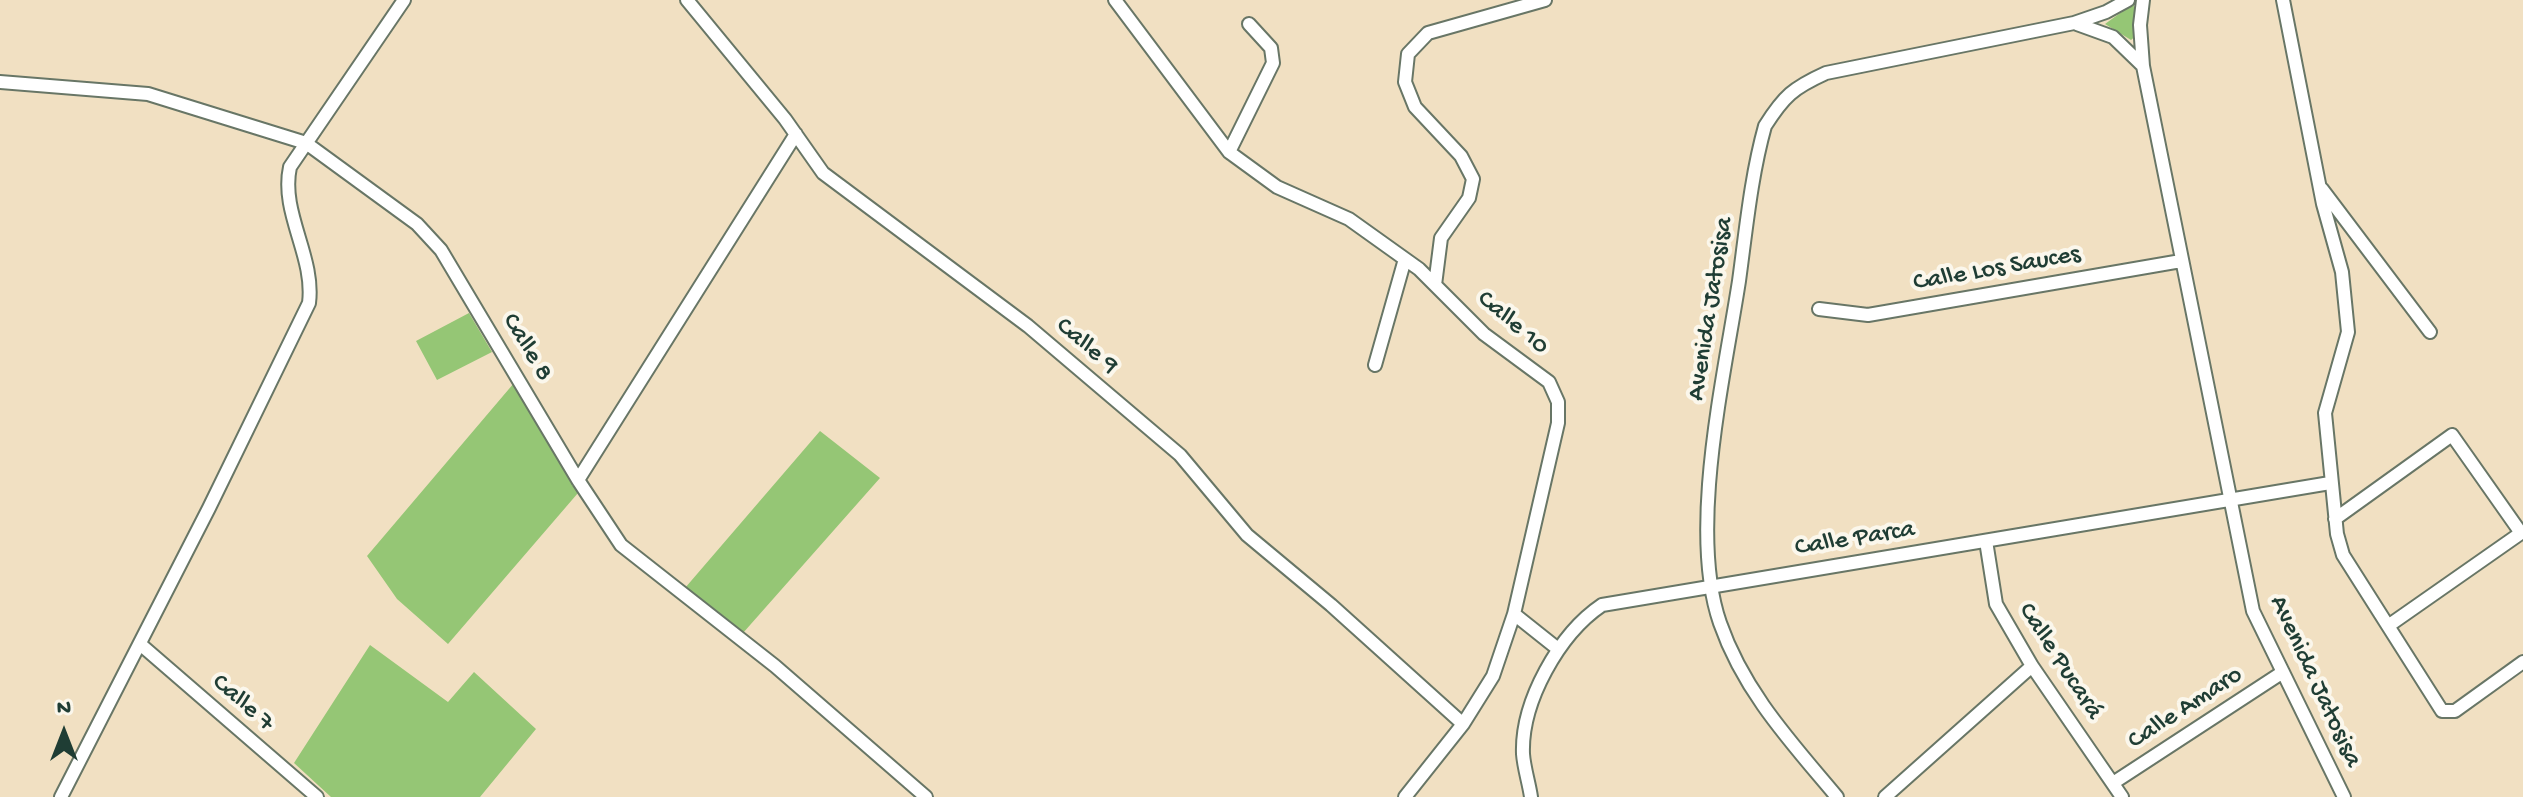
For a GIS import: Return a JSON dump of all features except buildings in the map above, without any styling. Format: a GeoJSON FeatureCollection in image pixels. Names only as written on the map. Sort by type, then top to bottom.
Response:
{"type":"FeatureCollection","features":[{"type":"Feature","properties":{"kind":"street"},"geometry":{"type":"LineString","coordinates":[[61,797],[309,303],[308,275],[287,180],[290,167],[404,0]]}},
{"type":"Feature","properties":{"kind":"street","name":"Calle 9"},"geometry":{"type":"LineString","coordinates":[[687,0],[796,134],[812,159],[834,182],[926,246],[1028,326],[1180,455],[1247,535],[1331,605],[1463,724]]}},
{"type":"Feature","properties":{"kind":"street","name":"Calle 10"},"geometry":{"type":"LineString","coordinates":[[1115,0],[1229,152],[1277,187],[1349,219],[1405,259],[1484,334],[1549,382],[1558,402],[1558,423],[1514,614],[1493,676],[1463,724],[1405,797]]}},
{"type":"Feature","properties":{"kind":"street"},"geometry":{"type":"LineString","coordinates":[[1435,285],[1441,238],[1469,198],[1473,179],[1461,156],[1415,107],[1405,82],[1408,54],[1428,33],[1545,0]]}},
{"type":"Feature","properties":{"kind":"street","name":"Avenida Jatosisa"},"geometry":{"type":"LineString","coordinates":[[1837,797],[1775,724],[1742,677],[1719,621],[1711,585],[1706,523],[1724,379],[1765,126],[1782,99],[1795,87],[1826,73],[2074,23],[2106,12],[2128,0]]}},
{"type":"Feature","properties":{"kind":"street","name":"Avenida Jatosisa"},"geometry":{"type":"LineString","coordinates":[[2143,0],[2140,25],[2143,66],[2253,611],[2344,797]]}},
{"type":"Feature","properties":{"kind":"street"},"geometry":{"type":"LineString","coordinates":[[2283,0],[2342,272],[2348,332],[2326,398],[2330,483],[2343,555],[2432,698],[2447,713],[2455,711],[2523,662]]}},
{"type":"Feature","properties":{"kind":"street"},"geometry":{"type":"LineString","coordinates":[[2074,23],[2113,37],[2143,66]]}},
{"type":"Feature","properties":{"kind":"street"},"geometry":{"type":"LineString","coordinates":[[1229,152],[1273,63],[1271,48],[1249,24]]}},
{"type":"Feature","properties":{"kind":"street","name":"Calle 8"},"geometry":{"type":"LineString","coordinates":[[0,82],[148,94],[306,143],[431,236],[613,534],[631,554],[775,666],[926,797]]}},
{"type":"Feature","properties":{"kind":"street"},"geometry":{"type":"LineString","coordinates":[[578,480],[796,134]]}},
{"type":"Feature","properties":{"kind":"street"},"geometry":{"type":"LineString","coordinates":[[2322,189],[2430,332]]}},
{"type":"Feature","properties":{"kind":"street"},"geometry":{"type":"LineString","coordinates":[[1375,365],[1405,259]]}},
{"type":"Feature","properties":{"kind":"street","name":"Calle Los Sauces"},"geometry":{"type":"LineString","coordinates":[[1819,309],[1868,315],[2181,261]]}},
{"type":"Feature","properties":{"kind":"street"},"geometry":{"type":"LineString","coordinates":[[2335,519],[2452,435],[2521,533],[2388,626]]}},
{"type":"Feature","properties":{"kind":"street","name":"Calle Parca"},"geometry":{"type":"LineString","coordinates":[[1531,797],[1523,753],[1533,700],[1558,649],[1583,618],[1602,605],[2330,483]]}},
{"type":"Feature","properties":{"kind":"street","name":"Calle Pucará"},"geometry":{"type":"LineString","coordinates":[[1986,541],[1996,604],[2032,666],[2122,797]]}},
{"type":"Feature","properties":{"kind":"street"},"geometry":{"type":"LineString","coordinates":[[1514,614],[1558,649]]}},
{"type":"Feature","properties":{"kind":"street","name":"Calle 7"},"geometry":{"type":"LineString","coordinates":[[140,644],[317,797]]}},
{"type":"Feature","properties":{"kind":"street"},"geometry":{"type":"LineString","coordinates":[[1885,797],[2032,666]]}},
{"type":"Feature","properties":{"kind":"street","name":"Calle Amaro"},"geometry":{"type":"LineString","coordinates":[[2113,783],[2283,672]]}},
{"type":"Feature","properties":{"kind":"green space"},"geometry":{"type":"Polygon","coordinates":[[[2134,3],[2136,36],[2131,40],[2105,24],[2134,3]]]}},
{"type":"Feature","properties":{"kind":"green space"},"geometry":{"type":"Polygon","coordinates":[[[469,313],[492,352],[437,380],[416,341],[469,313]]]}},
{"type":"Feature","properties":{"kind":"green space"},"geometry":{"type":"Polygon","coordinates":[[[514,383],[578,493],[448,644],[397,599],[367,556],[514,383]]]}},
{"type":"Feature","properties":{"kind":"green space"},"geometry":{"type":"Polygon","coordinates":[[[820,431],[880,478],[743,633],[685,588],[820,431]]]}},
{"type":"Feature","properties":{"kind":"green space"},"geometry":{"type":"Polygon","coordinates":[[[370,645],[448,702],[474,672],[536,729],[480,797],[331,797],[294,763],[370,645]]]}}]}
